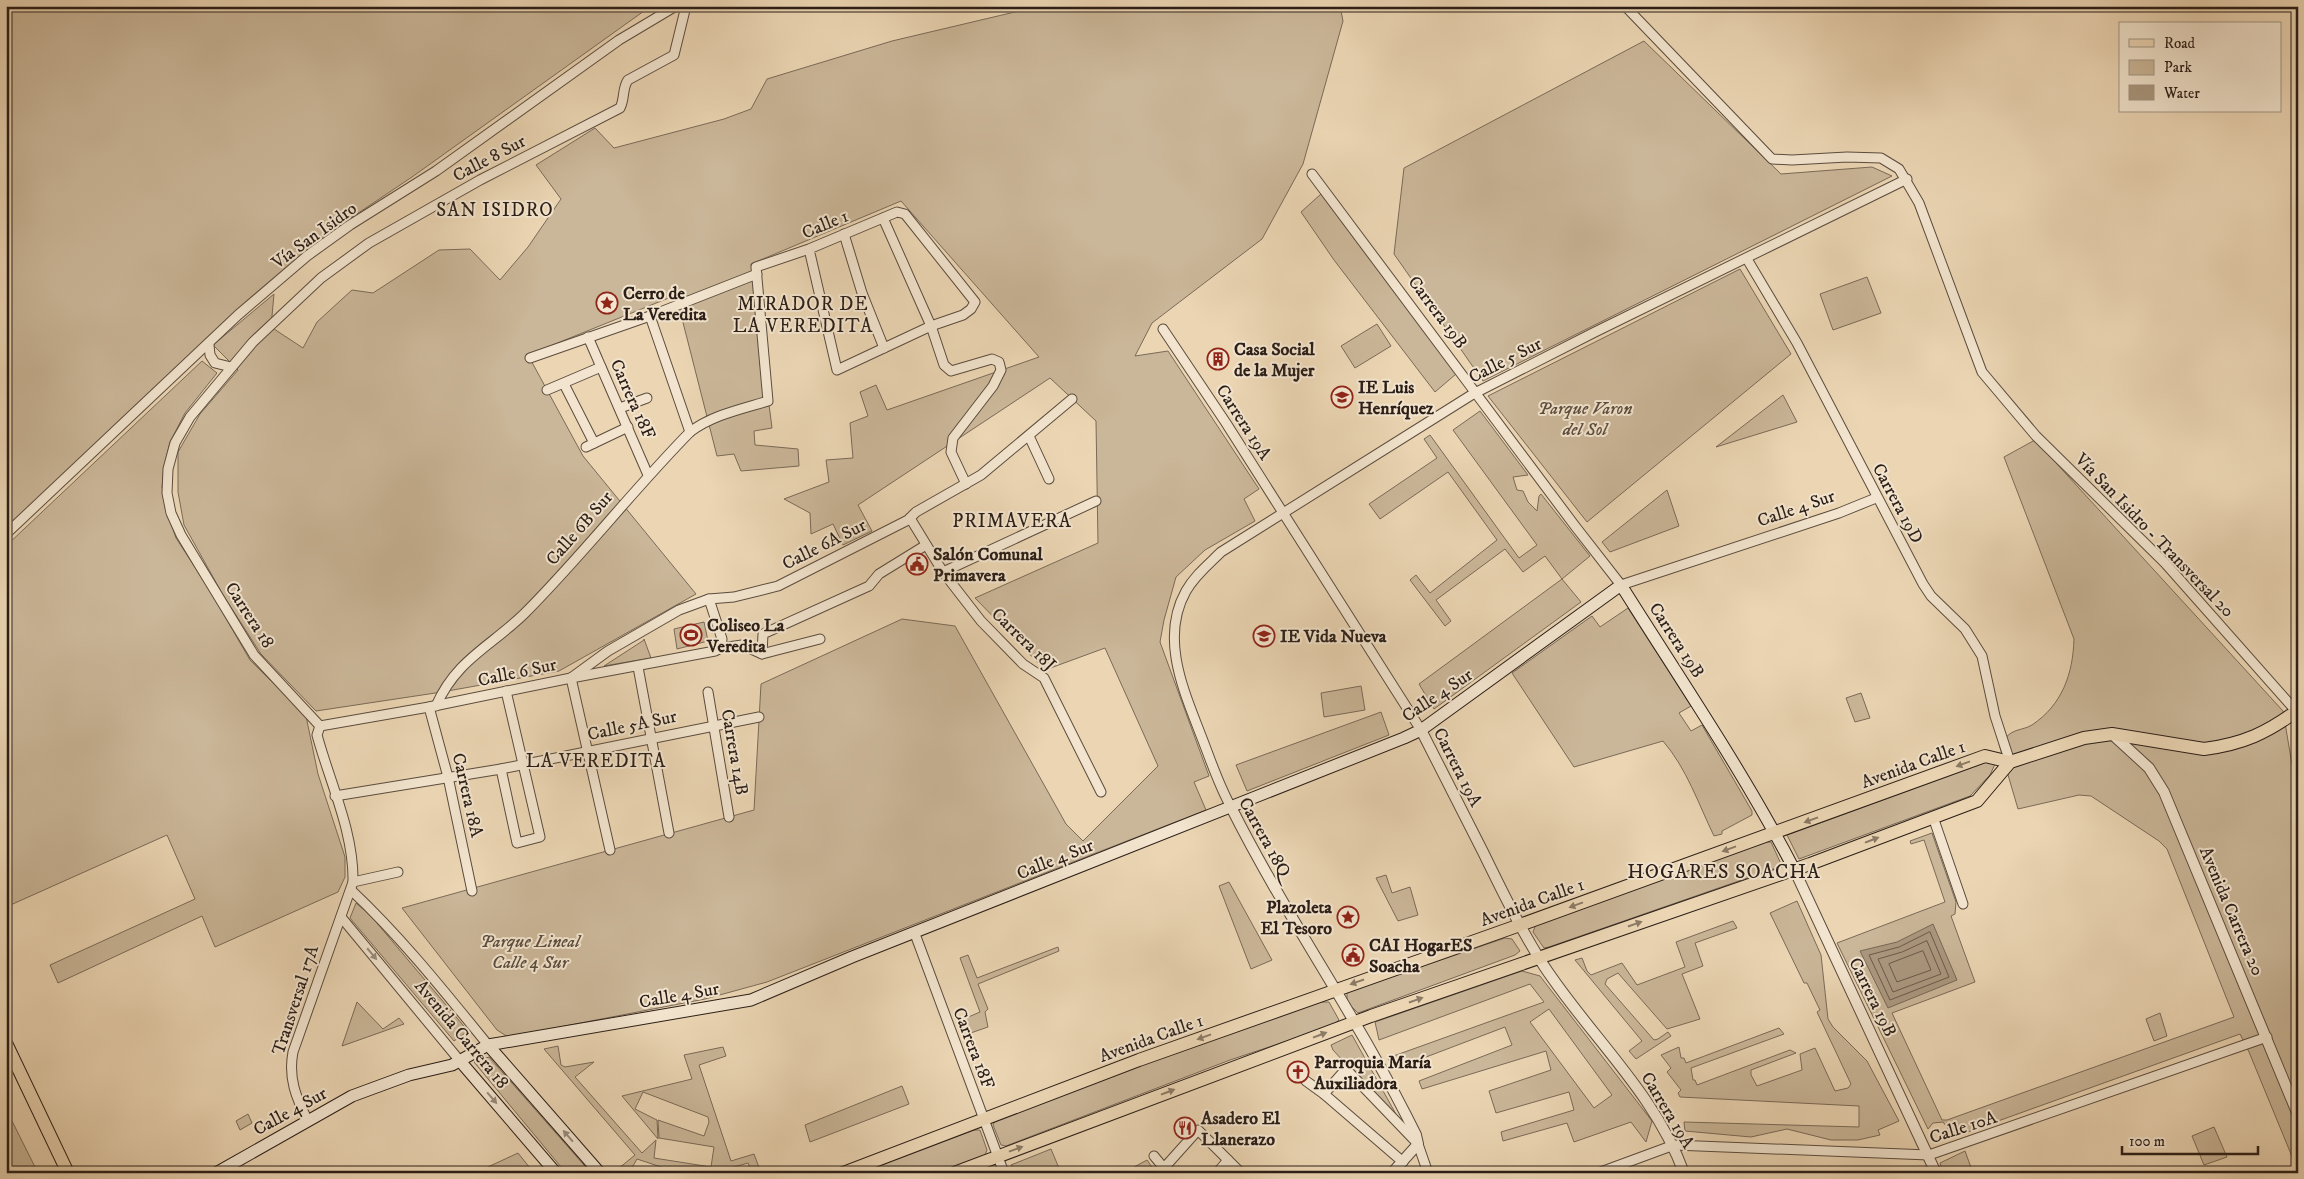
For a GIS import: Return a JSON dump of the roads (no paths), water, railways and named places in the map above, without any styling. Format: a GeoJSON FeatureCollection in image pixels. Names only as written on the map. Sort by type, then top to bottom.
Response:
{"type":"FeatureCollection","features":[{"type":"Feature","properties":{"kind":"main road","name":"Calle 4 Sur"},"geometry":{"type":"LineString","coordinates":[[216,1173],[308,1121],[374,1087],[460,1062],[488,1046],[751,1000],[852,957],[915,934],[1421,730],[1621,585]]}},
{"type":"Feature","properties":{"kind":"main road","name":"Carrera 19B"},"geometry":{"type":"LineString","coordinates":[[1621,585],[1704,714],[1775,833],[1794,869]]}},
{"type":"Feature","properties":{"kind":"main road"},"geometry":{"type":"LineString","coordinates":[[954,1173],[1354,1023],[1794,869],[1977,801],[2010,762],[2084,738],[2112,734],[2204,749],[2258,735],[2278,725],[2297,711]]}},
{"type":"Feature","properties":{"kind":"main road","name":"Avenida Calle 1"},"geometry":{"type":"LineString","coordinates":[[843,1173],[982,1119],[1334,990],[1520,925],[1985,756],[2010,762]]}},
{"type":"Feature","properties":{"kind":"main road"},"geometry":{"type":"LineString","coordinates":[[6,1043],[68,1173]]}},
{"type":"Feature","properties":{"kind":"main road","name":"Avenida Carrera 18"},"geometry":{"type":"LineString","coordinates":[[488,1046],[600,1173]]}},
{"type":"Feature","properties":{"kind":"main road","name":"Avenida Carrera 18"},"geometry":{"type":"LineString","coordinates":[[460,1062],[556,1173]]}},
{"type":"Feature","properties":{"kind":"street","name":"Vía San Isidro"},"geometry":{"type":"LineString","coordinates":[[6,534],[209,345],[238,315],[307,256],[350,225],[436,171],[619,40],[676,6]]}},
{"type":"Feature","properties":{"kind":"street","name":"Calle 8 Sur"},"geometry":{"type":"LineString","coordinates":[[231,367],[253,342],[321,278],[369,243],[480,180],[620,108],[624,101],[625,84],[628,80],[674,55],[686,6]]}},
{"type":"Feature","properties":{"kind":"street"},"geometry":{"type":"LineString","coordinates":[[1625,6],[1772,159],[1881,158],[1899,169],[1907,179]]}},
{"type":"Feature","properties":{"kind":"street","name":"Carrera 19B"},"geometry":{"type":"LineString","coordinates":[[1312,174],[1621,585]]}},
{"type":"Feature","properties":{"kind":"street","name":"Calle 5 Sur"},"geometry":{"type":"LineString","coordinates":[[1174,636],[1178,610],[1186,591],[1199,573],[1221,552],[1283,513],[1476,393],[1595,332],[1907,179]]}},
{"type":"Feature","properties":{"kind":"street","name":"Vía San Isidro - Transversal 20"},"geometry":{"type":"LineString","coordinates":[[1907,179],[1919,204],[1982,372],[1992,381],[2036,436],[2165,563],[2297,711]]}},
{"type":"Feature","properties":{"kind":"street","name":"Calle 1"},"geometry":{"type":"LineString","coordinates":[[530,358],[650,316],[897,212],[906,214],[976,302],[963,315],[931,326]]}},
{"type":"Feature","properties":{"kind":"street"},"geometry":{"type":"LineString","coordinates":[[883,218],[931,326],[944,365],[951,371],[992,359],[999,362],[1001,370],[993,386],[952,438],[951,452],[966,484]]}},
{"type":"Feature","properties":{"kind":"street"},"geometry":{"type":"LineString","coordinates":[[844,234],[862,293],[884,348]]}},
{"type":"Feature","properties":{"kind":"street"},"geometry":{"type":"LineString","coordinates":[[808,250],[837,370],[931,326]]}},
{"type":"Feature","properties":{"kind":"street","name":"Carrera 19D"},"geometry":{"type":"LineString","coordinates":[[1747,259],[1797,343],[1876,498],[1927,592],[1965,629],[1982,656],[1995,716],[2010,762]]}},
{"type":"Feature","properties":{"kind":"street","name":"Calle 6B Sur"},"geometry":{"type":"LineString","coordinates":[[432,707],[459,668],[522,616],[648,475],[690,432],[697,426],[725,414],[768,400],[757,270]]}},
{"type":"Feature","properties":{"kind":"street"},"geometry":{"type":"LineString","coordinates":[[650,316],[690,432]]}},
{"type":"Feature","properties":{"kind":"street","name":"Carrera 19A"},"geometry":{"type":"LineString","coordinates":[[1163,329],[1226,423],[1421,730],[1520,925],[1539,957],[1624,1069],[1674,1146],[1684,1173]]}},
{"type":"Feature","properties":{"kind":"street","name":"Carrera 18F"},"geometry":{"type":"LineString","coordinates":[[588,337],[648,475]]}},
{"type":"Feature","properties":{"kind":"street"},"geometry":{"type":"LineString","coordinates":[[209,345],[210,354],[215,363],[231,367]]}},
{"type":"Feature","properties":{"kind":"street","name":"Carrera 18"},"geometry":{"type":"LineString","coordinates":[[231,367],[190,417],[175,443],[168,469],[167,493],[171,513],[195,561],[254,655],[320,726]]}},
{"type":"Feature","properties":{"kind":"street"},"geometry":{"type":"LineString","coordinates":[[547,390],[601,367]]}},
{"type":"Feature","properties":{"kind":"street"},"geometry":{"type":"LineString","coordinates":[[564,384],[590,445],[628,428]]}},
{"type":"Feature","properties":{"kind":"street"},"geometry":{"type":"LineString","coordinates":[[620,408],[647,398]]}},
{"type":"Feature","properties":{"kind":"street","name":"Calle 6A Sur"},"geometry":{"type":"LineString","coordinates":[[571,678],[608,651],[679,610],[709,599],[734,597],[778,586],[910,518],[916,512],[966,484],[1004,458],[1072,399]]}},
{"type":"Feature","properties":{"kind":"street"},"geometry":{"type":"LineString","coordinates":[[1029,436],[1049,479]]}},
{"type":"Feature","properties":{"kind":"street","name":"Calle 4 Sur"},"geometry":{"type":"LineString","coordinates":[[1621,585],[1840,512],[1876,498]]}},
{"type":"Feature","properties":{"kind":"street"},"geometry":{"type":"LineString","coordinates":[[943,572],[1096,502]]}},
{"type":"Feature","properties":{"kind":"street","name":"Carrera 18J"},"geometry":{"type":"LineString","coordinates":[[910,518],[943,572],[981,621],[1023,664],[1044,678],[1101,792]]}},
{"type":"Feature","properties":{"kind":"street"},"geometry":{"type":"LineString","coordinates":[[820,639],[762,654],[763,634],[869,586],[879,574],[926,545]]}},
{"type":"Feature","properties":{"kind":"street"},"geometry":{"type":"LineString","coordinates":[[709,599],[722,639],[721,648]]}},
{"type":"Feature","properties":{"kind":"street","name":"Carrera 18Q"},"geometry":{"type":"LineString","coordinates":[[1174,636],[1176,664],[1192,711],[1231,807],[1251,848],[1404,1110],[1428,1173]]}},
{"type":"Feature","properties":{"kind":"street","name":"Calle 6 Sur"},"geometry":{"type":"LineString","coordinates":[[320,726],[432,707],[571,678],[638,667],[715,652],[721,648],[742,646],[762,654]]}},
{"type":"Feature","properties":{"kind":"street"},"geometry":{"type":"LineString","coordinates":[[638,667],[669,833]]}},
{"type":"Feature","properties":{"kind":"street"},"geometry":{"type":"LineString","coordinates":[[571,678],[610,850]]}},
{"type":"Feature","properties":{"kind":"street"},"geometry":{"type":"LineString","coordinates":[[501,769],[517,843],[540,837],[506,691]]}},
{"type":"Feature","properties":{"kind":"street","name":"Carrera 14B"},"geometry":{"type":"LineString","coordinates":[[708,692],[712,725],[730,817]]}},
{"type":"Feature","properties":{"kind":"street","name":"Carrera 18A"},"geometry":{"type":"LineString","coordinates":[[432,707],[472,891]]}},
{"type":"Feature","properties":{"kind":"street","name":"Calle 5A Sur"},"geometry":{"type":"LineString","coordinates":[[335,796],[501,769],[759,716]]}},
{"type":"Feature","properties":{"kind":"street"},"geometry":{"type":"LineString","coordinates":[[320,726],[317,735],[350,843],[352,886],[341,917]]}},
{"type":"Feature","properties":{"kind":"street","name":"Avenida Carrera 20"},"geometry":{"type":"LineString","coordinates":[[2112,734],[2149,768],[2164,792],[2298,1115]]}},
{"type":"Feature","properties":{"kind":"street"},"geometry":{"type":"LineString","coordinates":[[1933,817],[1963,904]]}},
{"type":"Feature","properties":{"kind":"street","name":"Carrera 19B"},"geometry":{"type":"LineString","coordinates":[[1794,869],[1930,1155],[1936,1173]]}},
{"type":"Feature","properties":{"kind":"street"},"geometry":{"type":"LineString","coordinates":[[352,886],[398,872]]}},
{"type":"Feature","properties":{"kind":"street","name":"Avenida Carrera 18"},"geometry":{"type":"LineString","coordinates":[[352,886],[453,1000],[488,1046]]}},
{"type":"Feature","properties":{"kind":"street","name":"Avenida Carrera 18"},"geometry":{"type":"LineString","coordinates":[[341,917],[460,1062]]}},
{"type":"Feature","properties":{"kind":"street","name":"Transversal 17A"},"geometry":{"type":"LineString","coordinates":[[308,1121],[295,1095],[290,1066],[293,1052],[341,917]]}},
{"type":"Feature","properties":{"kind":"street","name":"Carrera 18F"},"geometry":{"type":"LineString","coordinates":[[915,934],[982,1119],[1004,1173]]}},
{"type":"Feature","properties":{"kind":"street","name":"Calle 10A"},"geometry":{"type":"LineString","coordinates":[[1598,1173],[1674,1146],[1930,1155],[2267,1037]]}},
{"type":"Feature","properties":{"kind":"street"},"geometry":{"type":"LineString","coordinates":[[1324,1094],[1346,1069],[1418,1144],[1392,1173]]}},
{"type":"Feature","properties":{"kind":"street"},"geometry":{"type":"LineString","coordinates":[[1306,1081],[1324,1094],[1402,1162]]}},
{"type":"Feature","properties":{"kind":"street"},"geometry":{"type":"LineString","coordinates":[[1154,1156],[1166,1170],[1196,1131],[1200,1131],[1241,1173]]}},
{"type":"Feature","properties":{"kind":"street"},"geometry":{"type":"LineString","coordinates":[[1217,1173],[1228,1160]]}},
{"type":"Feature","properties":{"kind":"water"},"geometry":{"type":"Polygon","coordinates":[[[1933,924],[1957,980],[1888,1008],[1860,951],[1897,942],[1933,924]]]}},
{"type":"Feature","properties":{"kind":"place","name":"Cerro de La Veredita"},"geometry":{"type":"Point","coordinates":[607,303]}},
{"type":"Feature","properties":{"kind":"place","name":"Casa Social de la Mujer"},"geometry":{"type":"Point","coordinates":[1218,359]}},
{"type":"Feature","properties":{"kind":"place","name":"IE Luis Henríquez"},"geometry":{"type":"Point","coordinates":[1342,397]}},
{"type":"Feature","properties":{"kind":"place","name":"Salón Comunal Primavera"},"geometry":{"type":"Point","coordinates":[917,564]}},
{"type":"Feature","properties":{"kind":"place","name":"Coliseo La Veredita"},"geometry":{"type":"Point","coordinates":[691,635]}},
{"type":"Feature","properties":{"kind":"place","name":"IE Vida Nueva"},"geometry":{"type":"Point","coordinates":[1264,636]}},
{"type":"Feature","properties":{"kind":"place","name":"Plazoleta El Tesoro"},"geometry":{"type":"Point","coordinates":[1348,917]}},
{"type":"Feature","properties":{"kind":"place","name":"CAI HogarES Soacha"},"geometry":{"type":"Point","coordinates":[1353,955]}},
{"type":"Feature","properties":{"kind":"place","name":"Parroquia María Auxiliadora"},"geometry":{"type":"Point","coordinates":[1298,1072]}},
{"type":"Feature","properties":{"kind":"place","name":"Asadero El Llanerazo"},"geometry":{"type":"Point","coordinates":[1185,1128]}},
{"type":"Feature","properties":{"kind":"district","name":"SAN ISIDRO"},"geometry":{"type":"Point","coordinates":[495,209]}},
{"type":"Feature","properties":{"kind":"district","name":"MIRADOR DE LA VEREDITA"},"geometry":{"type":"Point","coordinates":[803,314]}},
{"type":"Feature","properties":{"kind":"district","name":"PRIMAVERA"},"geometry":{"type":"Point","coordinates":[1012,520]}},
{"type":"Feature","properties":{"kind":"district","name":"LA VEREDITA"},"geometry":{"type":"Point","coordinates":[596,760]}},
{"type":"Feature","properties":{"kind":"district","name":"HOGARES SOACHA"},"geometry":{"type":"Point","coordinates":[1724,871]}},
{"type":"Feature","properties":{"kind":"park label","name":"Parque Varon del Sol"},"geometry":{"type":"Point","coordinates":[1585,418]}},
{"type":"Feature","properties":{"kind":"park label","name":"Parque Lineal Calle 4 Sur"},"geometry":{"type":"Point","coordinates":[530,951]}}]}
